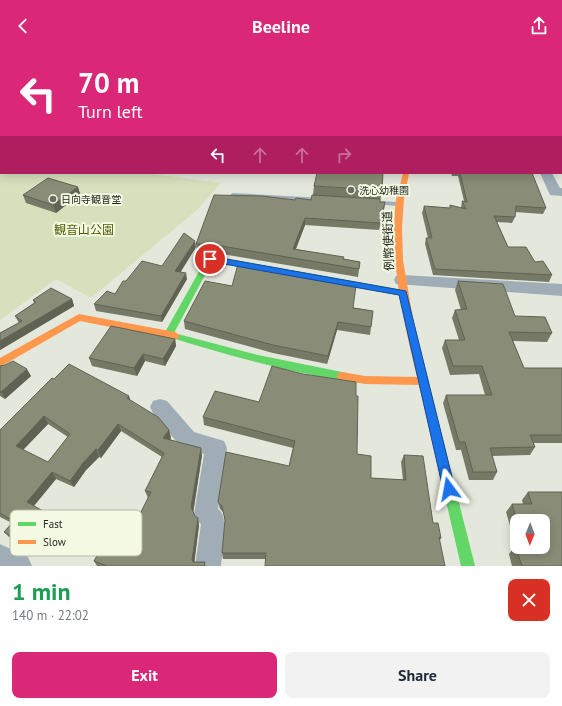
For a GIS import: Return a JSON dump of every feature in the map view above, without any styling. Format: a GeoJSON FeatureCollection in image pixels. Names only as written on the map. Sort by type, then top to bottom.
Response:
{"type":"FeatureCollection","features":[{"type":"Feature","properties":{"kind":"street","name":"例幣使街道"},"geometry":{"type":"LineString","coordinates":[[406,174],[399,192],[398,204],[398,246],[402,286],[423,381],[468,566]]}},
{"type":"Feature","properties":{"kind":"street"},"geometry":{"type":"LineString","coordinates":[[546,174],[555,192],[562,192]]}},
{"type":"Feature","properties":{"kind":"street"},"geometry":{"type":"LineString","coordinates":[[169,334],[210,259],[402,286],[562,290]]}},
{"type":"Feature","properties":{"kind":"street"},"geometry":{"type":"LineString","coordinates":[[0,363],[79,317],[169,334],[224,351],[303,370],[365,380],[423,381]]}},
{"type":"Feature","properties":{"kind":"street"},"geometry":{"type":"LineString","coordinates":[[160,408],[187,439],[216,448],[206,514],[213,519],[208,566]]}},
{"type":"Feature","properties":{"kind":"street"},"geometry":{"type":"LineString","coordinates":[[0,556],[19,566]]}},
{"type":"Feature","properties":{"kind":"lane"},"geometry":{"type":"LineString","coordinates":[[233,195],[328,200]]}},
{"type":"Feature","properties":{"kind":"lane"},"geometry":{"type":"LineString","coordinates":[[367,202],[398,204]]}},
{"type":"Feature","properties":{"kind":"green space","name":"観音山公園"},"geometry":{"type":"Polygon","coordinates":[[[0,174],[154,174],[221,183],[197,210],[91,298],[56,279],[0,320],[0,174]]]}},
{"type":"Feature","properties":{"kind":"building"},"geometry":{"type":"Polygon","coordinates":[[[317,174],[383,174],[382,190],[314,186],[317,174]]]}},
{"type":"Feature","properties":{"kind":"building"},"geometry":{"type":"Polygon","coordinates":[[[460,174],[532,174],[546,208],[516,206],[515,217],[494,216],[508,247],[526,247],[535,262],[543,261],[552,275],[435,269],[426,238],[432,238],[424,206],[450,208],[450,205],[466,209],[462,201],[467,202],[460,174]]]}},
{"type":"Feature","properties":{"kind":"building"},"geometry":{"type":"Polygon","coordinates":[[[48,178],[78,187],[53,205],[23,195],[48,178]]]}},
{"type":"Feature","properties":{"kind":"building"},"geometry":{"type":"Polygon","coordinates":[[[214,195],[262,196],[295,200],[296,198],[311,200],[312,195],[380,199],[380,202],[385,202],[380,223],[305,218],[293,249],[344,257],[343,259],[360,262],[359,269],[209,244],[196,244],[214,195]]]}},
{"type":"Feature","properties":{"kind":"building"},"geometry":{"type":"Polygon","coordinates":[[[184,233],[195,241],[175,271],[186,273],[161,316],[94,304],[107,291],[115,294],[123,281],[126,281],[142,261],[162,266],[184,233]]]}},
{"type":"Feature","properties":{"kind":"building"},"geometry":{"type":"Polygon","coordinates":[[[238,264],[356,285],[353,308],[373,311],[371,327],[338,322],[328,356],[273,345],[184,321],[205,281],[232,286],[238,264]]]}},
{"type":"Feature","properties":{"kind":"building"},"geometry":{"type":"Polygon","coordinates":[[[458,281],[503,284],[515,316],[545,317],[552,333],[509,332],[524,368],[562,368],[562,435],[530,435],[535,447],[490,448],[497,472],[473,472],[465,442],[459,442],[446,395],[492,395],[482,366],[453,366],[445,340],[465,340],[455,310],[467,309],[458,281]]]}},
{"type":"Feature","properties":{"kind":"building"},"geometry":{"type":"Polygon","coordinates":[[[51,288],[72,299],[0,341],[0,333],[22,321],[15,316],[36,302],[33,300],[51,288]]]}},
{"type":"Feature","properties":{"kind":"building"},"geometry":{"type":"Polygon","coordinates":[[[111,326],[175,339],[163,359],[143,354],[134,368],[89,358],[111,326]]]}},
{"type":"Feature","properties":{"kind":"building"},"geometry":{"type":"Polygon","coordinates":[[[13,361],[27,369],[0,392],[0,366],[13,361]]]}},
{"type":"Feature","properties":{"kind":"building"},"geometry":{"type":"Polygon","coordinates":[[[69,364],[129,396],[127,398],[158,417],[169,430],[163,438],[201,448],[191,507],[195,516],[198,518],[192,560],[193,562],[205,562],[204,566],[107,566],[94,561],[97,556],[142,556],[142,510],[151,492],[145,491],[164,453],[118,424],[98,450],[96,449],[83,463],[70,481],[52,472],[27,502],[41,510],[10,510],[10,519],[0,513],[0,430],[52,378],[54,379],[69,364]],[[44,416],[16,446],[48,462],[70,434],[44,416]]]}},
{"type":"Feature","properties":{"kind":"building"},"geometry":{"type":"Polygon","coordinates":[[[272,366],[303,374],[356,382],[356,396],[358,396],[357,454],[371,456],[371,478],[406,480],[404,455],[423,456],[433,523],[438,523],[441,538],[439,537],[445,566],[265,566],[266,553],[222,553],[225,520],[222,506],[218,502],[226,452],[289,466],[295,441],[203,417],[215,391],[259,402],[272,366]]]}},
{"type":"Feature","properties":{"kind":"building"},"geometry":{"type":"Polygon","coordinates":[[[528,492],[562,492],[562,566],[522,566],[518,554],[550,554],[550,514],[515,514],[512,504],[532,504],[528,492]]]}},
{"type":"Feature","properties":{"kind":"building"},"geometry":{"type":"Polygon","coordinates":[[[10,525],[10,535],[4,532],[10,525]]]}},
{"type":"Feature","properties":{"kind":"traffic: fast"},"geometry":{"type":"LineString","coordinates":[[169,334],[210,259],[403,293]]}},
{"type":"Feature","properties":{"kind":"traffic: fast"},"geometry":{"type":"LineString","coordinates":[[175,336],[258,359],[342,376]]}},
{"type":"Feature","properties":{"kind":"traffic: fast"},"geometry":{"type":"LineString","coordinates":[[445,471],[468,566]]}},
{"type":"Feature","properties":{"kind":"traffic: slow"},"geometry":{"type":"LineString","coordinates":[[406,174],[400,199],[398,228],[399,260],[409,325],[445,471]]}},
{"type":"Feature","properties":{"kind":"traffic: slow"},"geometry":{"type":"LineString","coordinates":[[0,363],[79,317],[175,336]]}},
{"type":"Feature","properties":{"kind":"traffic: slow"},"geometry":{"type":"LineString","coordinates":[[342,376],[365,380],[423,381]]}},
{"type":"Feature","properties":{"kind":"place","name":"洗心幼稚園"},"geometry":{"type":"Point","coordinates":[351,190]}},
{"type":"Feature","properties":{"kind":"place","name":"日向寺観音堂"},"geometry":{"type":"Point","coordinates":[53,199]}},
{"type":"Feature","properties":{"kind":"route"},"geometry":{"type":"LineString","coordinates":[[210,259],[403,293],[449,489]]}}]}
